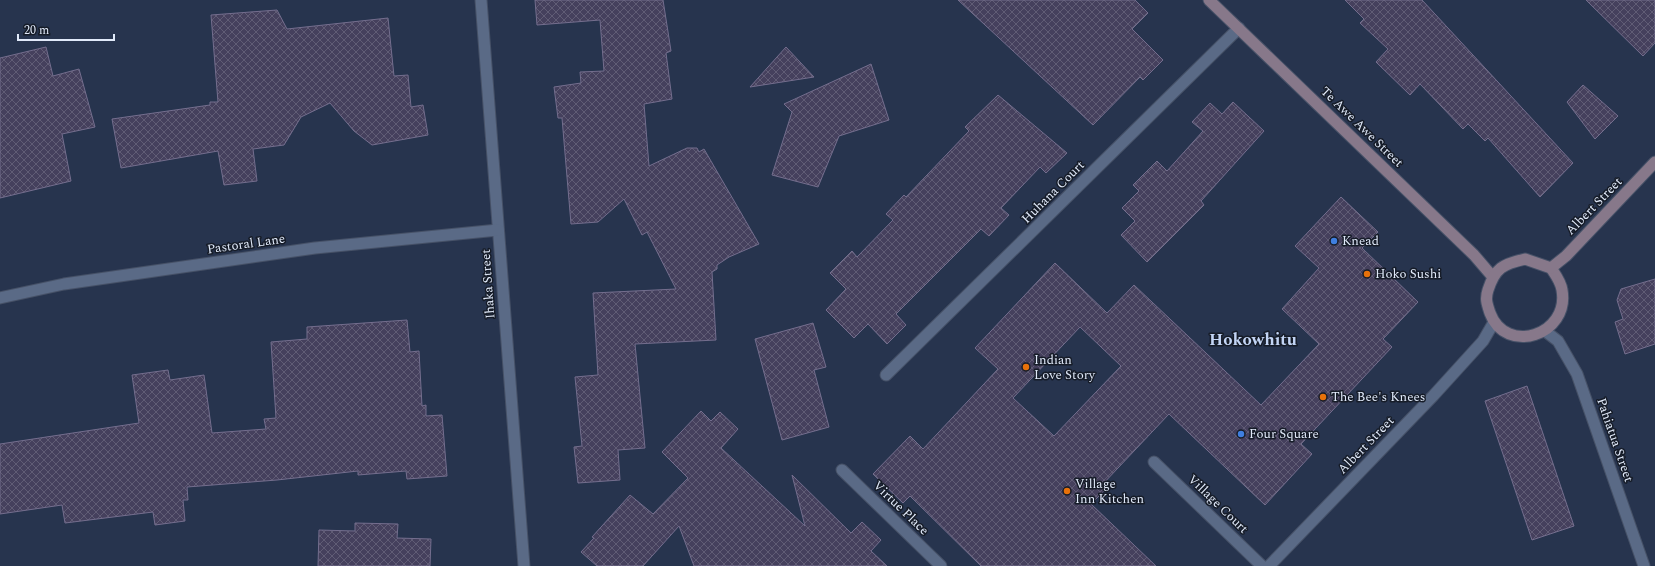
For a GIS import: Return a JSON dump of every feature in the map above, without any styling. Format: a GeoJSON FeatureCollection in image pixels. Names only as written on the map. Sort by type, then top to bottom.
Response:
{"type":"FeatureCollection","features":[{"type":"Feature","properties":{"kind":"main road","name":"Te Awe Awe Street"},"geometry":{"type":"LineString","coordinates":[[1209,0],[1469,249],[1492,276]]}},
{"type":"Feature","properties":{"kind":"main road","name":"Albert Street"},"geometry":{"type":"LineString","coordinates":[[1551,268],[1566,256],[1655,162]]}},
{"type":"Feature","properties":{"kind":"main road"},"geometry":{"type":"LineString","coordinates":[[1525,259],[1551,268],[1562,288],[1563,305],[1557,320],[1545,331],[1527,337],[1508,334],[1494,322],[1485,299],[1492,276],[1507,263],[1525,259]]}},
{"type":"Feature","properties":{"kind":"street","name":"Ihaka Street"},"geometry":{"type":"LineString","coordinates":[[481,0],[524,566]]}},
{"type":"Feature","properties":{"kind":"street","name":"Huhana Court"},"geometry":{"type":"LineString","coordinates":[[886,375],[1239,28]]}},
{"type":"Feature","properties":{"kind":"street","name":"Pastoral Lane"},"geometry":{"type":"LineString","coordinates":[[0,298],[64,284],[315,248],[498,230]]}},
{"type":"Feature","properties":{"kind":"street","name":"Albert Street"},"geometry":{"type":"LineString","coordinates":[[1269,566],[1433,396],[1482,341],[1494,322]]}},
{"type":"Feature","properties":{"kind":"street","name":"Pahiatua Street"},"geometry":{"type":"LineString","coordinates":[[1545,331],[1558,341],[1577,374],[1644,566]]}},
{"type":"Feature","properties":{"kind":"street","name":"Village Court"},"geometry":{"type":"LineString","coordinates":[[1154,462],[1262,566]]}},
{"type":"Feature","properties":{"kind":"street","name":"Virtue Place"},"geometry":{"type":"LineString","coordinates":[[842,470],[940,566]]}},
{"type":"Feature","properties":{"kind":"building"},"geometry":{"type":"Polygon","coordinates":[[[535,0],[663,0],[671,51],[666,53],[672,99],[644,104],[649,166],[687,148],[697,148],[699,152],[704,149],[759,244],[729,257],[717,265],[717,269],[712,272],[716,340],[635,344],[645,448],[618,450],[620,480],[578,483],[574,447],[582,446],[575,377],[598,375],[593,293],[676,289],[647,232],[642,235],[624,199],[598,222],[571,224],[562,118],[558,118],[554,87],[581,83],[580,72],[604,71],[600,20],[537,25],[535,0]]]}},
{"type":"Feature","properties":{"kind":"building"},"geometry":{"type":"Polygon","coordinates":[[[958,0],[1135,0],[1148,13],[1132,29],[1163,60],[1143,80],[1140,77],[1093,125],[958,0]]]}},
{"type":"Feature","properties":{"kind":"building"},"geometry":{"type":"Polygon","coordinates":[[[1345,0],[1422,0],[1573,163],[1540,197],[1488,138],[1485,141],[1468,124],[1463,129],[1420,84],[1410,95],[1376,62],[1388,49],[1360,23],[1364,19],[1345,0]]]}},
{"type":"Feature","properties":{"kind":"building"},"geometry":{"type":"Polygon","coordinates":[[[1586,0],[1655,0],[1655,43],[1643,56],[1586,0]]]}},
{"type":"Feature","properties":{"kind":"building"},"geometry":{"type":"Polygon","coordinates":[[[277,10],[287,29],[388,18],[394,76],[408,75],[411,107],[423,105],[428,135],[372,145],[354,131],[330,103],[301,117],[284,145],[253,149],[257,181],[224,185],[218,151],[121,168],[112,119],[210,105],[210,102],[218,102],[211,15],[277,10]]]}},
{"type":"Feature","properties":{"kind":"building"},"geometry":{"type":"Polygon","coordinates":[[[46,47],[53,76],[79,69],[95,127],[62,134],[71,181],[0,198],[0,58],[46,47]]]}},
{"type":"Feature","properties":{"kind":"building"},"geometry":{"type":"Polygon","coordinates":[[[786,47],[814,77],[750,87],[786,47]]]}},
{"type":"Feature","properties":{"kind":"building"},"geometry":{"type":"Polygon","coordinates":[[[871,64],[889,120],[839,136],[818,187],[772,175],[792,112],[784,104],[871,64]]]}},
{"type":"Feature","properties":{"kind":"building"},"geometry":{"type":"Polygon","coordinates":[[[1583,85],[1618,116],[1595,139],[1567,102],[1583,85]]]}},
{"type":"Feature","properties":{"kind":"building"},"geometry":{"type":"Polygon","coordinates":[[[998,95],[1067,153],[1046,173],[1040,167],[1001,208],[1009,215],[989,236],[981,229],[896,314],[906,325],[887,344],[868,324],[854,338],[826,310],[846,289],[830,273],[852,251],[857,257],[893,220],[886,214],[904,195],[906,197],[969,131],[965,127],[998,95]]]}},
{"type":"Feature","properties":{"kind":"building"},"geometry":{"type":"Polygon","coordinates":[[[1233,102],[1264,131],[1201,201],[1204,205],[1147,262],[1121,235],[1135,221],[1122,208],[1139,191],[1133,185],[1157,161],[1167,171],[1203,131],[1192,122],[1210,103],[1222,114],[1233,102]]]}},
{"type":"Feature","properties":{"kind":"building"},"geometry":{"type":"Polygon","coordinates":[[[1341,197],[1378,232],[1362,248],[1418,302],[1383,339],[1392,347],[1301,444],[1312,454],[1265,505],[1169,414],[1101,486],[1105,490],[1091,504],[1156,566],[981,566],[910,496],[903,503],[873,474],[910,436],[923,449],[998,369],[975,348],[1055,263],[1107,313],[1134,285],[1261,405],[1319,344],[1282,309],[1319,268],[1295,246],[1341,197]],[[1080,327],[1013,398],[1054,436],[1121,366],[1080,327]]]}},
{"type":"Feature","properties":{"kind":"building"},"geometry":{"type":"Polygon","coordinates":[[[1655,279],[1655,344],[1625,354],[1615,322],[1623,319],[1617,300],[1621,289],[1655,279]]]}},
{"type":"Feature","properties":{"kind":"building"},"geometry":{"type":"Polygon","coordinates":[[[407,320],[410,352],[419,351],[422,406],[426,405],[426,416],[442,415],[447,476],[407,479],[406,471],[358,475],[358,471],[277,480],[187,487],[188,500],[183,500],[185,521],[155,525],[153,512],[65,523],[62,505],[0,514],[0,444],[139,423],[132,375],[168,370],[170,380],[204,375],[212,433],[266,429],[264,419],[276,418],[271,342],[307,339],[307,327],[407,320]]]}},
{"type":"Feature","properties":{"kind":"building"},"geometry":{"type":"Polygon","coordinates":[[[813,323],[826,367],[814,370],[829,427],[782,440],[755,339],[813,323]]]}},
{"type":"Feature","properties":{"kind":"building"},"geometry":{"type":"Polygon","coordinates":[[[1527,386],[1574,526],[1532,540],[1485,401],[1527,386]]]}},
{"type":"Feature","properties":{"kind":"building"},"geometry":{"type":"Polygon","coordinates":[[[701,411],[711,421],[720,412],[738,429],[721,448],[805,526],[792,475],[851,533],[862,522],[881,540],[871,551],[887,566],[694,566],[679,526],[643,566],[597,566],[581,552],[594,538],[592,537],[630,495],[653,514],[688,478],[662,452],[701,411]]]}},
{"type":"Feature","properties":{"kind":"building"},"geometry":{"type":"Polygon","coordinates":[[[355,523],[398,524],[397,538],[431,539],[430,566],[318,566],[319,530],[355,531],[355,523]]]}},
{"type":"Feature","properties":{"kind":"place","name":"Knead"},"geometry":{"type":"Point","coordinates":[1334,241]}},
{"type":"Feature","properties":{"kind":"place","name":"Hoko Sushi"},"geometry":{"type":"Point","coordinates":[1367,274]}},
{"type":"Feature","properties":{"kind":"place","name":"Indian Love Story"},"geometry":{"type":"Point","coordinates":[1026,367]}},
{"type":"Feature","properties":{"kind":"place","name":"The Bee's Knees"},"geometry":{"type":"Point","coordinates":[1323,397]}},
{"type":"Feature","properties":{"kind":"place","name":"Four Square"},"geometry":{"type":"Point","coordinates":[1241,434]}},
{"type":"Feature","properties":{"kind":"place","name":"Village Inn Kitchen"},"geometry":{"type":"Point","coordinates":[1067,491]}},
{"type":"Feature","properties":{"kind":"district","name":"Hokowhitu"},"geometry":{"type":"Point","coordinates":[1253,340]}}]}
